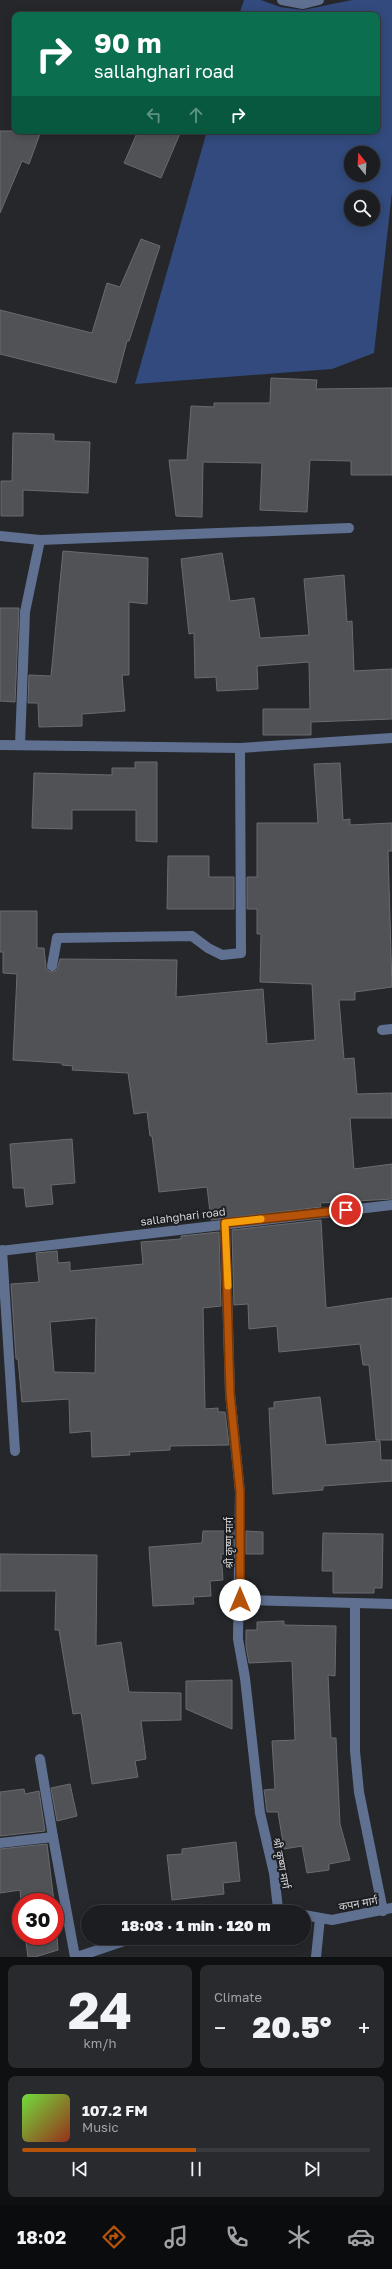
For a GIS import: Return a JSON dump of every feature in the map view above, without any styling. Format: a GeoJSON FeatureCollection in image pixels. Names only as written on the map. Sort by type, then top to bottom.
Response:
{"type":"FeatureCollection","features":[{"type":"Feature","properties":{"kind":"street"},"geometry":{"type":"LineString","coordinates":[[282,0],[302,4],[319,0]]}},
{"type":"Feature","properties":{"kind":"street"},"geometry":{"type":"LineString","coordinates":[[0,536],[40,540],[349,528]]}},
{"type":"Feature","properties":{"kind":"street"},"geometry":{"type":"LineString","coordinates":[[20,745],[25,612],[40,540]]}},
{"type":"Feature","properties":{"kind":"street"},"geometry":{"type":"LineString","coordinates":[[0,745],[240,748],[392,738]]}},
{"type":"Feature","properties":{"kind":"street"},"geometry":{"type":"LineString","coordinates":[[52,966],[57,938],[192,936],[208,948],[222,955],[242,952],[240,748]]}},
{"type":"Feature","properties":{"kind":"street","name":"sallahghari road"},"geometry":{"type":"LineString","coordinates":[[1,1251],[225,1223],[392,1205]]}},
{"type":"Feature","properties":{"kind":"street","name":"श्री कृष्ण मार्ग"},"geometry":{"type":"LineString","coordinates":[[225,1223],[230,1393],[240,1492],[240,1600],[238,1639],[245,1678],[260,1813],[274,1873],[278,1905]]}},
{"type":"Feature","properties":{"kind":"street"},"geometry":{"type":"LineString","coordinates":[[1,1251],[15,1451]]}},
{"type":"Feature","properties":{"kind":"street"},"geometry":{"type":"LineString","coordinates":[[240,1600],[392,1604]]}},
{"type":"Feature","properties":{"kind":"street"},"geometry":{"type":"LineString","coordinates":[[355,1603],[355,1751],[359,1792],[387,1910]]}},
{"type":"Feature","properties":{"kind":"street"},"geometry":{"type":"LineString","coordinates":[[40,1759],[76,1957],[112,1945]]}},
{"type":"Feature","properties":{"kind":"street"},"geometry":{"type":"LineString","coordinates":[[0,1843],[53,1837]]}},
{"type":"Feature","properties":{"kind":"street","name":"कपन मार्ग"},"geometry":{"type":"LineString","coordinates":[[311,1916],[332,1920],[387,1910]]}},
{"type":"Feature","properties":{"kind":"street"},"geometry":{"type":"LineString","coordinates":[[316,1957],[320,1918]]}},
{"type":"Feature","properties":{"kind":"shaded area"},"geometry":{"type":"Polygon","coordinates":[[[244,0],[261,0],[280,7],[303,10],[352,0],[392,0],[392,192],[374,353],[332,369],[135,384],[206,134],[380,134],[380,12],[240,12],[244,0]]]}},
{"type":"Feature","properties":{"kind":"building"},"geometry":{"type":"Polygon","coordinates":[[[0,131],[12,131],[12,134],[40,134],[29,164],[22,161],[0,213],[0,131]]]}},
{"type":"Feature","properties":{"kind":"building"},"geometry":{"type":"Polygon","coordinates":[[[137,134],[180,134],[161,178],[124,163],[137,134]]]}},
{"type":"Feature","properties":{"kind":"building"},"geometry":{"type":"Polygon","coordinates":[[[141,239],[160,246],[129,341],[127,341],[116,383],[0,354],[0,310],[92,333],[107,283],[120,287],[141,239]]]}},
{"type":"Feature","properties":{"kind":"building"},"geometry":{"type":"Polygon","coordinates":[[[271,378],[317,380],[316,389],[392,388],[392,475],[351,475],[351,461],[310,460],[307,512],[260,510],[262,463],[203,462],[202,517],[176,516],[169,460],[187,460],[191,406],[214,407],[214,403],[270,403],[271,378]]]}},
{"type":"Feature","properties":{"kind":"building"},"geometry":{"type":"Polygon","coordinates":[[[13,433],[54,434],[54,441],[90,442],[88,493],[23,490],[23,516],[1,516],[1,481],[12,481],[13,433]]]}},
{"type":"Feature","properties":{"kind":"building"},"geometry":{"type":"Polygon","coordinates":[[[63,551],[148,558],[147,604],[129,602],[129,675],[122,675],[125,711],[82,714],[82,726],[39,727],[38,703],[28,703],[29,675],[51,676],[63,551]]]}},
{"type":"Feature","properties":{"kind":"building"},"geometry":{"type":"Polygon","coordinates":[[[222,553],[230,601],[254,598],[260,638],[309,635],[304,579],[344,575],[347,622],[352,621],[354,671],[392,669],[392,719],[311,722],[311,735],[263,735],[263,709],[310,709],[309,662],[257,666],[258,689],[217,691],[216,677],[195,678],[194,633],[189,634],[181,559],[222,553]]]}},
{"type":"Feature","properties":{"kind":"building"},"geometry":{"type":"Polygon","coordinates":[[[0,608],[19,608],[15,702],[0,701],[0,608]]]}},
{"type":"Feature","properties":{"kind":"building"},"geometry":{"type":"Polygon","coordinates":[[[135,762],[157,762],[157,842],[136,841],[136,810],[72,810],[72,829],[32,828],[34,773],[112,775],[112,768],[135,768],[135,762]]]}},
{"type":"Feature","properties":{"kind":"building"},"geometry":{"type":"Polygon","coordinates":[[[340,763],[343,820],[350,819],[350,825],[392,823],[392,851],[388,851],[392,987],[355,992],[355,1000],[339,1000],[344,1059],[354,1058],[357,1094],[392,1093],[392,1118],[350,1118],[354,1169],[392,1164],[392,1199],[320,1203],[321,1207],[211,1220],[207,1187],[159,1192],[152,1136],[150,1136],[147,1112],[134,1114],[128,1073],[72,1070],[73,1066],[62,1065],[62,1063],[13,1060],[17,974],[3,973],[3,952],[0,952],[0,911],[37,911],[37,948],[44,948],[46,968],[50,972],[57,970],[60,959],[177,960],[176,997],[263,989],[267,1044],[315,1040],[312,984],[260,982],[261,934],[257,934],[257,909],[247,909],[247,877],[257,877],[257,823],[318,823],[314,764],[340,763]]]}},
{"type":"Feature","properties":{"kind":"building"},"geometry":{"type":"Polygon","coordinates":[[[168,856],[209,856],[209,877],[234,877],[234,909],[167,909],[168,856]]]}},
{"type":"Feature","properties":{"kind":"building"},"geometry":{"type":"Polygon","coordinates":[[[72,1139],[75,1183],[51,1185],[53,1204],[26,1207],[24,1188],[13,1188],[10,1144],[72,1139]]]}},
{"type":"Feature","properties":{"kind":"building"},"geometry":{"type":"Polygon","coordinates":[[[321,1220],[326,1308],[392,1298],[392,1440],[376,1440],[369,1365],[363,1365],[360,1344],[279,1352],[277,1326],[249,1329],[248,1304],[234,1305],[232,1230],[321,1220]]]}},
{"type":"Feature","properties":{"kind":"building"},"geometry":{"type":"Polygon","coordinates":[[[219,1232],[221,1306],[203,1308],[205,1409],[218,1408],[218,1412],[225,1412],[229,1445],[170,1446],[170,1450],[129,1452],[130,1455],[92,1457],[91,1431],[70,1433],[69,1399],[22,1402],[18,1359],[16,1359],[11,1284],[39,1282],[36,1253],[57,1251],[58,1263],[70,1262],[70,1271],[143,1264],[141,1242],[181,1239],[181,1236],[219,1232]],[[96,1318],[50,1322],[54,1372],[95,1373],[96,1318]]]}},
{"type":"Feature","properties":{"kind":"building"},"geometry":{"type":"Polygon","coordinates":[[[320,1397],[326,1445],[380,1441],[381,1460],[392,1460],[392,1481],[323,1486],[323,1490],[273,1494],[269,1408],[274,1408],[274,1402],[320,1397]]]}},
{"type":"Feature","properties":{"kind":"building"},"geometry":{"type":"Polygon","coordinates":[[[203,1531],[233,1531],[233,1554],[221,1554],[223,1580],[210,1581],[211,1596],[193,1597],[194,1604],[153,1606],[149,1547],[202,1543],[203,1531]]]}},
{"type":"Feature","properties":{"kind":"building"},"geometry":{"type":"Polygon","coordinates":[[[246,1531],[263,1532],[263,1554],[246,1554],[246,1531]]]}},
{"type":"Feature","properties":{"kind":"building"},"geometry":{"type":"Polygon","coordinates":[[[323,1533],[383,1534],[382,1588],[374,1588],[374,1593],[333,1593],[333,1571],[322,1571],[323,1533]]]}},
{"type":"Feature","properties":{"kind":"building"},"geometry":{"type":"Polygon","coordinates":[[[0,1554],[97,1555],[96,1646],[121,1642],[129,1692],[181,1693],[181,1720],[141,1721],[146,1759],[135,1761],[138,1777],[92,1784],[81,1713],[73,1714],[59,1630],[55,1630],[56,1591],[0,1591],[0,1554]]]}},
{"type":"Feature","properties":{"kind":"building"},"geometry":{"type":"Polygon","coordinates":[[[284,1621],[284,1625],[336,1626],[335,1676],[328,1675],[331,1738],[336,1738],[340,1824],[350,1860],[329,1864],[329,1870],[307,1873],[302,1846],[284,1849],[278,1812],[267,1812],[264,1790],[275,1789],[272,1741],[295,1740],[292,1661],[249,1663],[246,1646],[246,1630],[257,1630],[257,1622],[284,1621]]]}},
{"type":"Feature","properties":{"kind":"building"},"geometry":{"type":"Polygon","coordinates":[[[232,1680],[232,1729],[186,1709],[186,1681],[232,1680]]]}},
{"type":"Feature","properties":{"kind":"building"},"geometry":{"type":"Polygon","coordinates":[[[70,1784],[77,1816],[57,1821],[51,1788],[70,1784]]]}},
{"type":"Feature","properties":{"kind":"building"},"geometry":{"type":"Polygon","coordinates":[[[24,1789],[25,1794],[39,1791],[45,1831],[0,1836],[0,1792],[24,1789]]]}},
{"type":"Feature","properties":{"kind":"building"},"geometry":{"type":"Polygon","coordinates":[[[236,1842],[240,1881],[223,1883],[224,1894],[172,1900],[167,1855],[182,1854],[182,1849],[236,1842]]]}},
{"type":"Feature","properties":{"kind":"building"},"geometry":{"type":"Polygon","coordinates":[[[47,1844],[53,1893],[20,1893],[20,1890],[0,1893],[0,1849],[47,1844]]]}},
{"type":"Feature","properties":{"kind":"building"},"geometry":{"type":"Polygon","coordinates":[[[26,1945],[58,1945],[58,1950],[35,1957],[28,1957],[26,1945]]]}},
{"type":"Feature","properties":{"kind":"slow traffic"},"geometry":{"type":"LineString","coordinates":[[228,1286],[225,1223],[261,1219]]}},
{"type":"Feature","properties":{"kind":"route"},"geometry":{"type":"LineString","coordinates":[[240,1600],[240,1492],[230,1393],[225,1223],[346,1210]]}}]}
